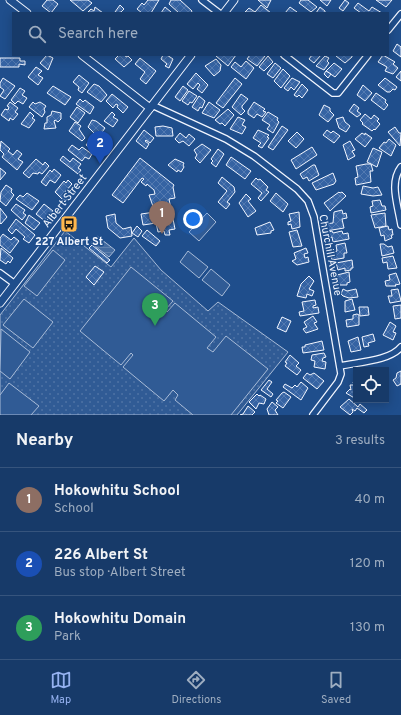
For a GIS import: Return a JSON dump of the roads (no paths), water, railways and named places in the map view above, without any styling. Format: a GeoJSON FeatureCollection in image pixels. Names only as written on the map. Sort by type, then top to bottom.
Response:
{"type":"FeatureCollection","features":[{"type":"Feature","properties":{"kind":"main road"},"geometry":{"type":"LineString","coordinates":[[10,0],[26,12]]}},
{"type":"Feature","properties":{"kind":"main road"},"geometry":{"type":"LineString","coordinates":[[225,12],[234,0]]}},
{"type":"Feature","properties":{"kind":"main road"},"geometry":{"type":"LineString","coordinates":[[83,56],[151,107]]}},
{"type":"Feature","properties":{"kind":"main road","name":"Albert Street"},"geometry":{"type":"LineString","coordinates":[[0,303],[190,56]]}},
{"type":"Feature","properties":{"kind":"street"},"geometry":{"type":"LineString","coordinates":[[202,0],[225,12]]}},
{"type":"Feature","properties":{"kind":"street"},"geometry":{"type":"LineString","coordinates":[[389,29],[401,14]]}},
{"type":"Feature","properties":{"kind":"street"},"geometry":{"type":"LineString","coordinates":[[285,56],[333,93],[338,93],[367,56]]}},
{"type":"Feature","properties":{"kind":"street","name":"Churchill Avenue"},"geometry":{"type":"LineString","coordinates":[[151,107],[244,149],[297,189],[308,201],[314,217],[341,374],[338,382],[312,415]]}},
{"type":"Feature","properties":{"kind":"street"},"geometry":{"type":"LineString","coordinates":[[401,167],[396,173],[394,182],[401,225]]}},
{"type":"Feature","properties":{"kind":"street"},"geometry":{"type":"LineString","coordinates":[[0,273],[14,284]]}},
{"type":"Feature","properties":{"kind":"street"},"geometry":{"type":"LineString","coordinates":[[340,366],[389,356],[397,352],[401,346]]}},
{"type":"Feature","properties":{"kind":"place","name":"226 Albert St"},"geometry":{"type":"Point","coordinates":[100,164]}},
{"type":"Feature","properties":{"kind":"place","name":"227 Albert St"},"geometry":{"type":"Point","coordinates":[69,224]}},
{"type":"Feature","properties":{"kind":"place","name":"Hokowhitu School"},"geometry":{"type":"Point","coordinates":[162,234]}},
{"type":"Feature","properties":{"kind":"place","name":"Hokowhitu Domain"},"geometry":{"type":"Point","coordinates":[155,326]}}]}
